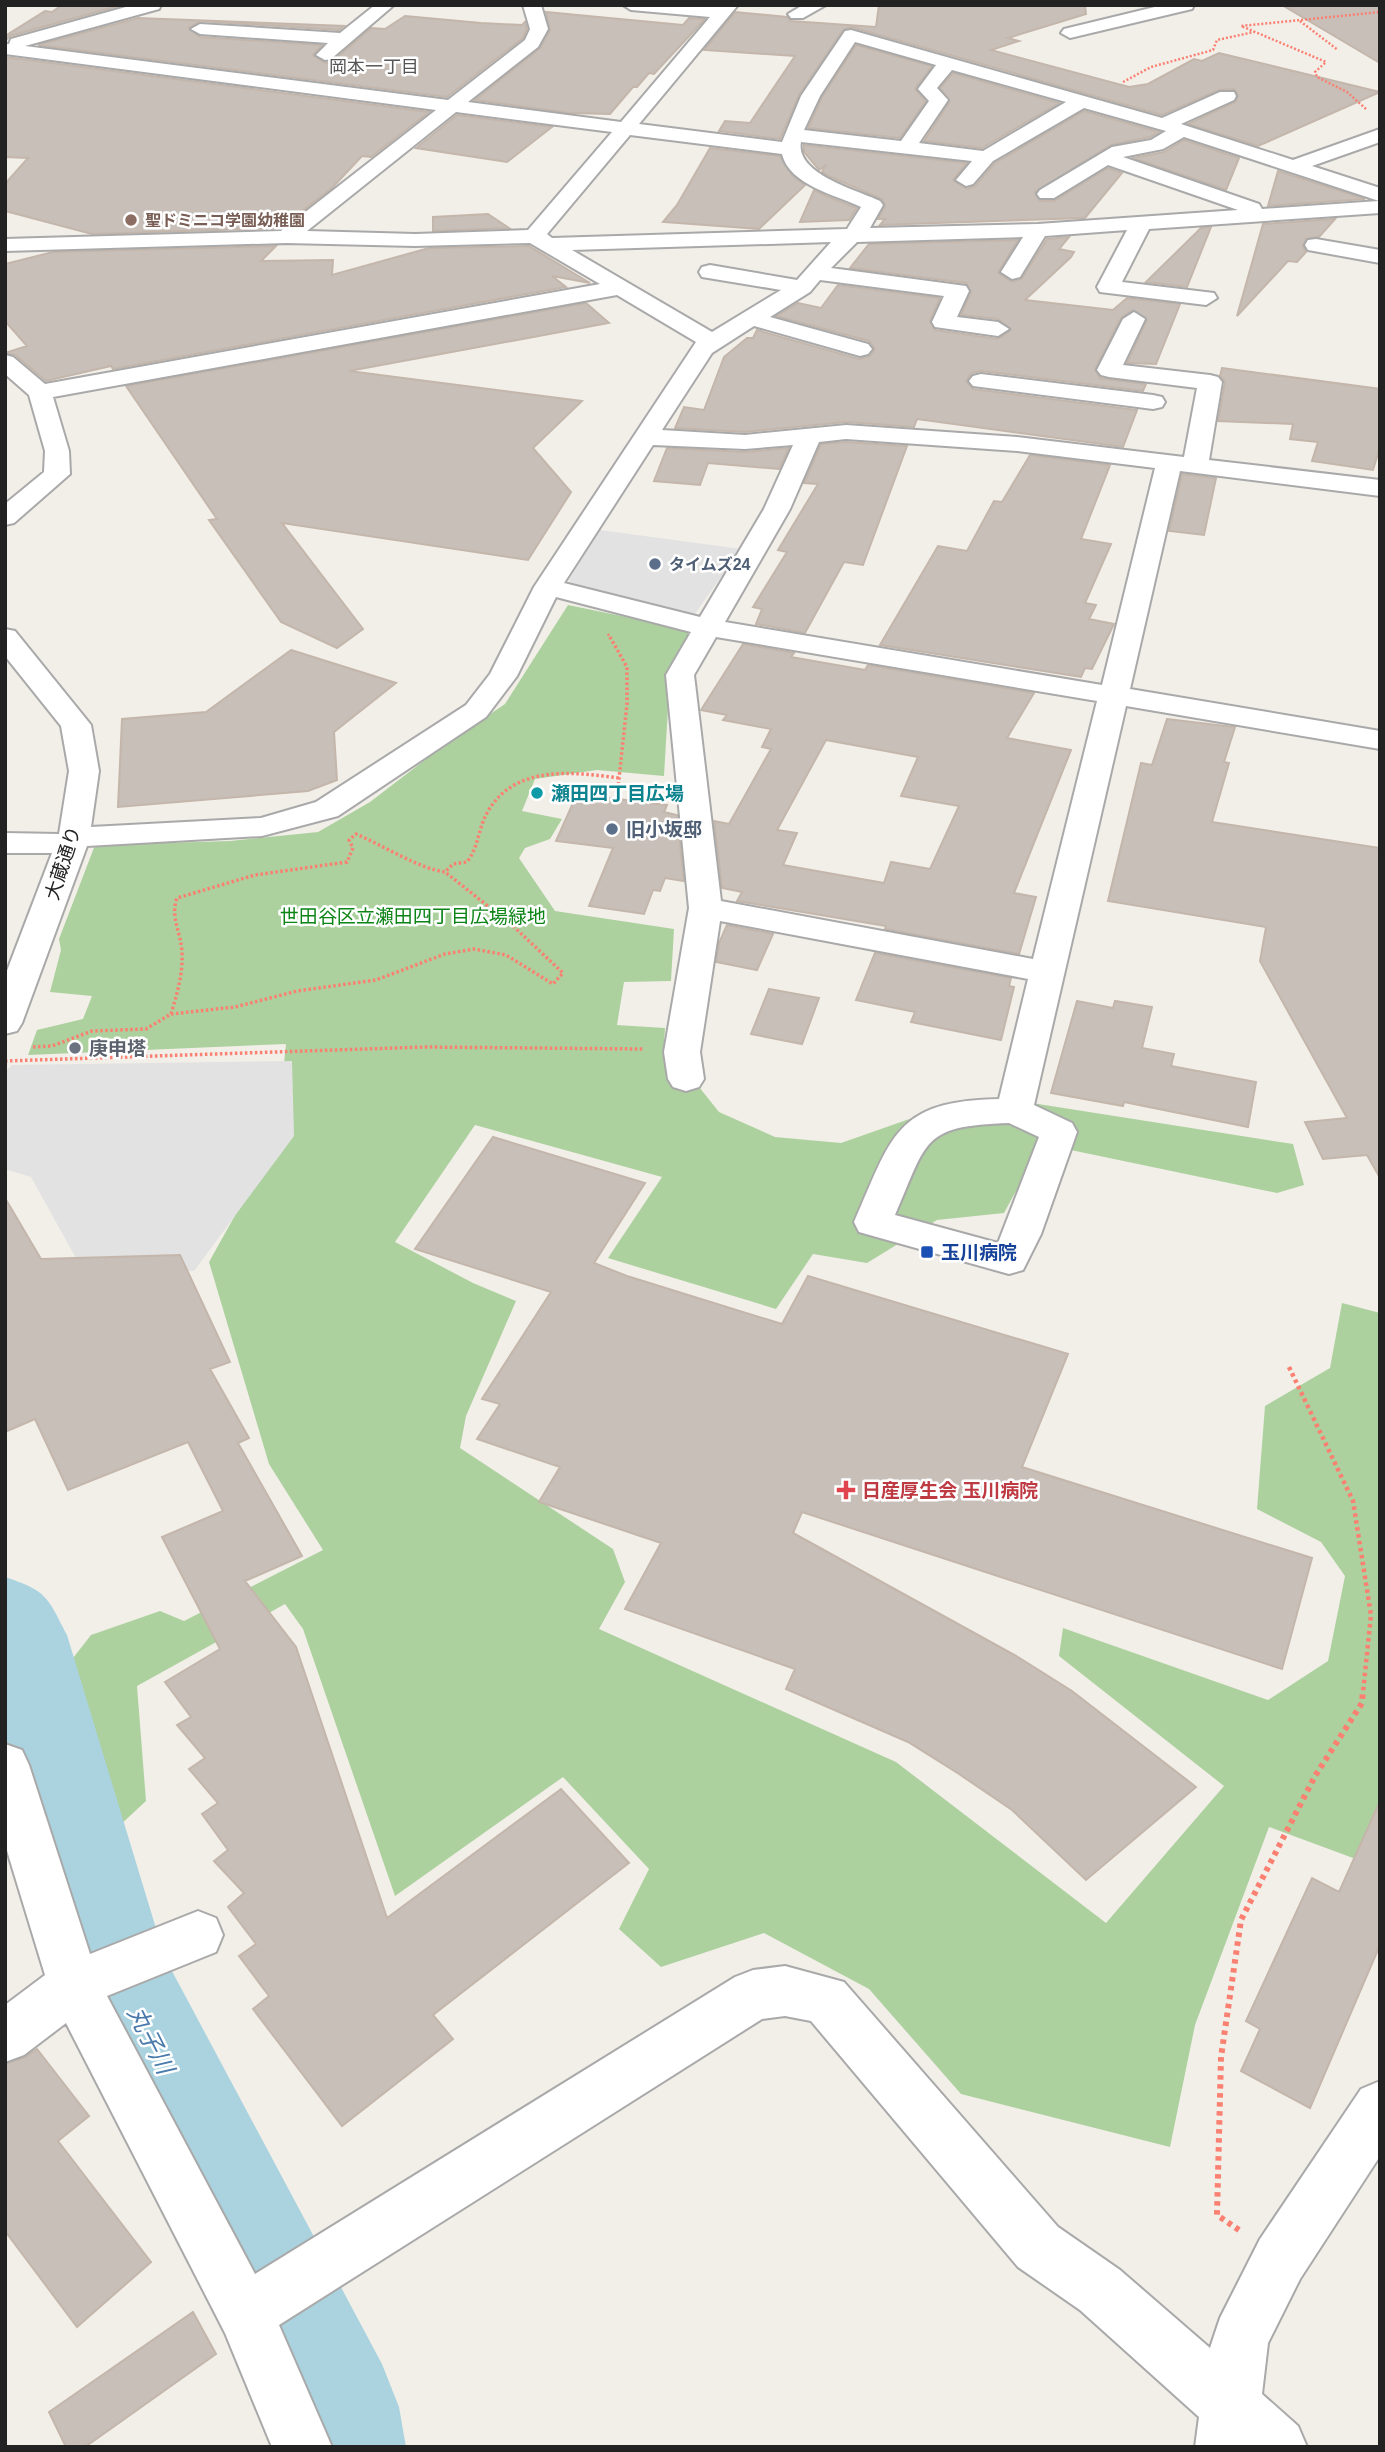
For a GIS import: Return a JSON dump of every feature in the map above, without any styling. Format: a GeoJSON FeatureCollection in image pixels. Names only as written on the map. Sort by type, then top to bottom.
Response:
{"type":"FeatureCollection","features":[{"type":"Feature","properties":{"kind":"street"},"geometry":{"type":"LineString","coordinates":[[5,48],[153,5]]}},
{"type":"Feature","properties":{"kind":"street"},"geometry":{"type":"LineString","coordinates":[[289,85],[386,5]]}},
{"type":"Feature","properties":{"kind":"street"},"geometry":{"type":"LineString","coordinates":[[286,237],[532,43],[539,29],[532,5]]}},
{"type":"Feature","properties":{"kind":"street"},"geometry":{"type":"LineString","coordinates":[[631,5],[727,9]]}},
{"type":"Feature","properties":{"kind":"street"},"geometry":{"type":"LineString","coordinates":[[797,13],[818,5]]}},
{"type":"Feature","properties":{"kind":"street"},"geometry":{"type":"LineString","coordinates":[[1071,33],[1186,5]]}},
{"type":"Feature","properties":{"kind":"street"},"geometry":{"type":"LineString","coordinates":[[542,240],[625,128],[727,9]]}},
{"type":"Feature","properties":{"kind":"street"},"geometry":{"type":"LineString","coordinates":[[200,29],[344,39]]}},
{"type":"Feature","properties":{"kind":"street"},"geometry":{"type":"LineString","coordinates":[[5,843],[262,827],[327,809],[476,711],[503,676],[548,587],[703,348],[808,280],[857,232],[873,205],[845,190],[825,185],[793,160],[792,142],[805,102],[851,35],[1172,127],[1380,195]]}},
{"type":"Feature","properties":{"kind":"street"},"geometry":{"type":"LineString","coordinates":[[5,48],[625,128],[792,142],[906,148],[986,157]]}},
{"type":"Feature","properties":{"kind":"street"},"geometry":{"type":"LineString","coordinates":[[906,148],[939,100],[927,89],[945,61],[972,50]]}},
{"type":"Feature","properties":{"kind":"street"},"geometry":{"type":"LineString","coordinates":[[997,77],[1020,66]]}},
{"type":"Feature","properties":{"kind":"street"},"geometry":{"type":"LineString","coordinates":[[1047,194],[1119,150],[1156,145],[1172,127],[1227,96]]}},
{"type":"Feature","properties":{"kind":"street"},"geometry":{"type":"LineString","coordinates":[[967,180],[986,157],[1074,100]]}},
{"type":"Feature","properties":{"kind":"street"},"geometry":{"type":"LineString","coordinates":[[1294,166],[1380,135]]}},
{"type":"Feature","properties":{"kind":"street"},"geometry":{"type":"LineString","coordinates":[[1106,158],[1252,208],[1257,215]]}},
{"type":"Feature","properties":{"kind":"street"},"geometry":{"type":"LineString","coordinates":[[5,245],[286,237],[415,240],[850,237],[1038,230],[1380,207]]}},
{"type":"Feature","properties":{"kind":"street"},"geometry":{"type":"LineString","coordinates":[[1141,223],[1108,287],[1206,298]]}},
{"type":"Feature","properties":{"kind":"street"},"geometry":{"type":"LineString","coordinates":[[1012,272],[1038,230]]}},
{"type":"Feature","properties":{"kind":"street"},"geometry":{"type":"LineString","coordinates":[[542,240],[617,288],[712,342]]}},
{"type":"Feature","properties":{"kind":"street"},"geometry":{"type":"LineString","coordinates":[[1316,245],[1380,257]]}},
{"type":"Feature","properties":{"kind":"street"},"geometry":{"type":"LineString","coordinates":[[710,272],[958,291],[943,322],[998,329]]}},
{"type":"Feature","properties":{"kind":"street"},"geometry":{"type":"LineString","coordinates":[[40,392],[617,288]]}},
{"type":"Feature","properties":{"kind":"street"},"geometry":{"type":"LineString","coordinates":[[750,318],[860,349]]}},
{"type":"Feature","properties":{"kind":"street"},"geometry":{"type":"LineString","coordinates":[[1014,1111],[1114,695],[1182,465],[1205,408],[1210,382],[1109,370],[1134,319]]}},
{"type":"Feature","properties":{"kind":"street"},"geometry":{"type":"LineString","coordinates":[[5,362],[40,392],[57,451],[57,474],[5,517]]}},
{"type":"Feature","properties":{"kind":"street"},"geometry":{"type":"LineString","coordinates":[[981,381],[1205,408]]}},
{"type":"Feature","properties":{"kind":"street"},"geometry":{"type":"LineString","coordinates":[[1012,425],[1029,387]]}},
{"type":"Feature","properties":{"kind":"street"},"geometry":{"type":"LineString","coordinates":[[644,437],[746,442],[810,434],[1012,425],[1182,465],[1380,488]]}},
{"type":"Feature","properties":{"kind":"street"},"geometry":{"type":"LineString","coordinates":[[684,1066],[705,908],[680,675],[777,509],[810,434]]}},
{"type":"Feature","properties":{"kind":"street"},"geometry":{"type":"LineString","coordinates":[[548,587],[706,627],[1380,740]]}},
{"type":"Feature","properties":{"kind":"street","name":"大蔵通り"},"geometry":{"type":"LineString","coordinates":[[5,637],[76,725],[84,771],[73,840],[5,1023]]}},
{"type":"Feature","properties":{"kind":"street"},"geometry":{"type":"LineString","coordinates":[[705,908],[1046,971]]}},
{"type":"Feature","properties":{"kind":"street"},"geometry":{"type":"LineString","coordinates":[[1014,1111],[1059,1132],[1022,1234],[1009,1261],[873,1222],[914,1134],[934,1120],[947,1117],[1014,1111]]}},
{"type":"Feature","properties":{"kind":"street"},"geometry":{"type":"LineString","coordinates":[[5,1765],[87,1979],[245,2313],[302,2447]]}},
{"type":"Feature","properties":{"kind":"street"},"geometry":{"type":"LineString","coordinates":[[5,2037],[87,1979],[187,1940]]}},
{"type":"Feature","properties":{"kind":"street"},"geometry":{"type":"LineString","coordinates":[[245,2313],[753,1995],[785,1991],[826,2000],[1038,2248],[1100,2290],[1229,2427],[1277,2447]]}},
{"type":"Feature","properties":{"kind":"street"},"geometry":{"type":"LineString","coordinates":[[1229,2427],[1240,2338],[1280,2259],[1380,2108]]}},
{"type":"Feature","properties":{"kind":"path"},"geometry":{"type":"LineString","coordinates":[[1371,111],[1362,107],[1347,92],[1317,77],[1315,72],[1326,62],[1241,26],[1380,12]]}},
{"type":"Feature","properties":{"kind":"path"},"geometry":{"type":"LineString","coordinates":[[1300,20],[1338,50]]}},
{"type":"Feature","properties":{"kind":"path"},"geometry":{"type":"LineString","coordinates":[[1074,100],[1126,81],[1151,67],[1199,56],[1213,50],[1217,40],[1255,32]]}},
{"type":"Feature","properties":{"kind":"path"},"geometry":{"type":"LineString","coordinates":[[589,598],[590,612],[607,632],[627,667],[627,705],[617,797]]}},
{"type":"Feature","properties":{"kind":"path"},"geometry":{"type":"LineString","coordinates":[[445,872],[453,864],[467,862],[479,849],[486,814],[510,786],[534,777],[563,771],[620,778]]}},
{"type":"Feature","properties":{"kind":"path"},"geometry":{"type":"LineString","coordinates":[[18,1060],[22,1048],[52,1046],[92,1031],[146,1029],[172,1014],[216,1010],[294,992],[374,980],[408,971],[425,961],[452,953],[485,949],[511,955],[532,974],[553,985],[563,973],[513,926],[445,872],[428,870],[400,853],[356,834],[349,840],[353,848],[347,862],[319,871],[275,871],[197,889],[177,898],[172,912],[180,930],[184,968],[172,1014]]}},
{"type":"Feature","properties":{"kind":"path"},"geometry":{"type":"LineString","coordinates":[[5,1062],[426,1047],[684,1066]]}},
{"type":"Feature","properties":{"kind":"path"},"geometry":{"type":"LineString","coordinates":[[1280,2259],[1217,2215],[1221,2057],[1241,1920],[1315,1776],[1362,1703],[1371,1615],[1353,1501],[1289,1367]]}},
{"type":"Feature","properties":{"kind":"green space","name":"世田谷区立瀬田四丁目広場緑地"},"geometry":{"type":"Polygon","coordinates":[[[568,605],[690,630],[670,674],[664,776],[597,770],[535,779],[522,811],[562,819],[550,839],[525,848],[519,858],[555,911],[674,929],[671,981],[624,982],[617,1025],[665,1028],[664,1043],[719,1112],[775,1137],[841,1143],[935,1110],[1000,1098],[1293,1144],[1304,1185],[1277,1193],[1042,1144],[1004,1213],[937,1220],[867,1263],[813,1254],[776,1309],[608,1258],[662,1177],[475,1125],[395,1242],[473,1283],[516,1301],[466,1416],[460,1448],[613,1549],[625,1582],[599,1629],[896,1762],[1106,1923],[1224,1786],[1059,1656],[1063,1628],[1268,1700],[1328,1661],[1345,1576],[1321,1542],[1257,1509],[1265,1406],[1330,1368],[1342,1303],[1380,1313],[1380,1868],[1269,1827],[1195,2025],[1170,2147],[961,2094],[869,1989],[764,1933],[661,1967],[619,1929],[649,1869],[563,1777],[395,1896],[303,1629],[285,1604],[137,1686],[146,1801],[118,1827],[66,1667],[91,1635],[160,1611],[184,1621],[323,1550],[269,1464],[209,1262],[276,1142],[286,1044],[28,1055],[37,1030],[83,1019],[92,996],[50,992],[61,950],[59,939],[95,845],[230,841],[318,832],[370,802],[447,743],[505,704],[568,605]]]}},
{"type":"Feature","properties":{"kind":"shaded area","name":"タイムズ24"},"geometry":{"type":"Polygon","coordinates":[[[600,530],[741,549],[694,615],[572,585],[569,580],[600,530]]]}},
{"type":"Feature","properties":{"kind":"shaded area"},"geometry":{"type":"Polygon","coordinates":[[[292,1061],[294,1136],[194,1271],[82,1269],[31,1177],[5,1169],[5,1072],[12,1065],[292,1061]]]}},
{"type":"Feature","properties":{"kind":"building"},"geometry":{"type":"Polygon","coordinates":[[[62,5],[122,5],[10,36],[5,41],[5,36],[45,11],[52,12],[62,5]]]}},
{"type":"Feature","properties":{"kind":"building"},"geometry":{"type":"Polygon","coordinates":[[[879,5],[1085,5],[1086,14],[1008,38],[1019,41],[991,50],[1129,87],[1148,84],[1194,59],[1202,61],[1219,53],[1380,92],[1258,146],[1188,124],[1235,102],[1238,95],[1234,89],[1219,90],[1162,115],[851,27],[843,30],[799,95],[780,139],[719,131],[725,121],[750,123],[795,56],[704,50],[735,12],[787,17],[791,21],[876,27],[879,5]]]}},
{"type":"Feature","properties":{"kind":"building"},"geometry":{"type":"Polygon","coordinates":[[[1282,5],[1380,5],[1380,63],[1282,5]]]}},
{"type":"Feature","properties":{"kind":"building"},"geometry":{"type":"Polygon","coordinates":[[[546,12],[683,25],[689,18],[705,19],[654,74],[649,73],[637,87],[633,87],[610,114],[570,113],[475,100],[540,48],[550,30],[546,12]]]}},
{"type":"Feature","properties":{"kind":"building"},"geometry":{"type":"Polygon","coordinates":[[[405,16],[481,23],[522,25],[525,22],[527,29],[523,38],[447,97],[38,45],[138,18],[344,26],[339,30],[200,21],[189,28],[200,37],[322,45],[313,55],[325,63],[333,61],[371,28],[385,29],[405,16]]]}},
{"type":"Feature","properties":{"kind":"building"},"geometry":{"type":"Polygon","coordinates":[[[856,45],[932,66],[915,89],[926,101],[900,138],[808,128],[822,97],[856,45]]]}},
{"type":"Feature","properties":{"kind":"building"},"geometry":{"type":"Polygon","coordinates":[[[5,57],[429,112],[371,157],[362,156],[332,188],[280,228],[92,234],[5,211],[5,184],[28,158],[5,157],[5,57]]]}},
{"type":"Feature","properties":{"kind":"building"},"geometry":{"type":"Polygon","coordinates":[[[953,73],[1059,103],[982,148],[924,141],[950,101],[940,88],[953,73]]]}},
{"type":"Feature","properties":{"kind":"building"},"geometry":{"type":"Polygon","coordinates":[[[1084,111],[1159,132],[1150,137],[1111,145],[1035,192],[1040,201],[1054,201],[1108,168],[1122,173],[1085,218],[880,225],[885,219],[878,219],[885,206],[882,199],[822,172],[825,166],[819,170],[804,152],[804,145],[967,163],[953,180],[967,189],[975,186],[995,163],[1084,111]]]}},
{"type":"Feature","properties":{"kind":"building"},"geometry":{"type":"Polygon","coordinates":[[[457,115],[552,127],[507,162],[416,148],[457,115]]]}},
{"type":"Feature","properties":{"kind":"building"},"geometry":{"type":"Polygon","coordinates":[[[1184,140],[1239,158],[1226,190],[1133,158],[1164,152],[1184,140]]]}},
{"type":"Feature","properties":{"kind":"building"},"geometry":{"type":"Polygon","coordinates":[[[710,148],[780,156],[792,175],[805,185],[759,229],[663,222],[677,205],[710,148]]]}},
{"type":"Feature","properties":{"kind":"building"},"geometry":{"type":"Polygon","coordinates":[[[1278,171],[1350,194],[1365,199],[1268,206],[1278,171]]]}},
{"type":"Feature","properties":{"kind":"building"},"geometry":{"type":"Polygon","coordinates":[[[814,190],[857,208],[849,220],[800,222],[814,190]]]}},
{"type":"Feature","properties":{"kind":"building"},"geometry":{"type":"Polygon","coordinates":[[[488,214],[509,228],[433,231],[433,217],[488,214]]]}},
{"type":"Feature","properties":{"kind":"building"},"geometry":{"type":"Polygon","coordinates":[[[1335,219],[1319,237],[1306,239],[1303,246],[1306,252],[1297,262],[1288,261],[1237,316],[1263,224],[1335,219]]]}},
{"type":"Feature","properties":{"kind":"building"},"geometry":{"type":"Polygon","coordinates":[[[1211,227],[1187,287],[1146,282],[1201,228],[1211,227]]]}},
{"type":"Feature","properties":{"kind":"building"},"geometry":{"type":"Polygon","coordinates":[[[1069,237],[1059,249],[1074,252],[1071,257],[1025,300],[1113,310],[1127,298],[1180,304],[1156,364],[1127,363],[1147,320],[1133,310],[1121,318],[1095,369],[1100,378],[1146,384],[1143,391],[981,371],[972,373],[966,381],[973,389],[1137,410],[1123,447],[917,419],[914,427],[846,422],[745,432],[675,428],[684,407],[704,410],[724,357],[747,338],[753,338],[757,330],[859,359],[870,356],[875,349],[869,341],[776,316],[798,303],[821,308],[838,285],[940,298],[930,321],[935,330],[998,339],[1011,330],[998,319],[961,315],[971,292],[966,283],[850,268],[869,244],[1018,240],[998,273],[1013,282],[1022,278],[1047,239],[1069,237]]]}},
{"type":"Feature","properties":{"kind":"building"},"geometry":{"type":"Polygon","coordinates":[[[276,246],[261,261],[333,260],[332,275],[429,248],[529,246],[590,283],[552,276],[566,287],[113,369],[111,366],[46,381],[15,355],[5,353],[27,346],[5,321],[5,264],[53,252],[276,246]]]}},
{"type":"Feature","properties":{"kind":"building"},"geometry":{"type":"Polygon","coordinates":[[[586,303],[609,323],[349,371],[582,401],[533,448],[571,492],[528,560],[282,523],[363,629],[337,648],[281,622],[209,520],[217,519],[126,386],[586,303]]]}},
{"type":"Feature","properties":{"kind":"building"},"geometry":{"type":"Polygon","coordinates":[[[1222,368],[1380,389],[1380,447],[1373,470],[1312,461],[1318,442],[1290,439],[1293,424],[1218,421],[1225,382],[1220,376],[1222,368]]]}},
{"type":"Feature","properties":{"kind":"building"},"geometry":{"type":"Polygon","coordinates":[[[846,442],[907,446],[863,565],[844,562],[805,633],[756,624],[762,609],[753,607],[787,552],[778,550],[818,484],[804,483],[821,444],[846,442]]]}},
{"type":"Feature","properties":{"kind":"building"},"geometry":{"type":"Polygon","coordinates":[[[667,448],[745,452],[789,448],[779,469],[708,463],[700,485],[654,481],[667,448]]]}},
{"type":"Feature","properties":{"kind":"building"},"geometry":{"type":"Polygon","coordinates":[[[1030,455],[1110,465],[1081,539],[1111,544],[1085,603],[1096,605],[1089,619],[1114,624],[1092,669],[1085,668],[1081,677],[880,645],[938,546],[967,551],[994,501],[1002,502],[1030,455]]]}},
{"type":"Feature","properties":{"kind":"building"},"geometry":{"type":"Polygon","coordinates":[[[1182,474],[1216,478],[1204,535],[1169,531],[1182,474]]]}},
{"type":"Feature","properties":{"kind":"building"},"geometry":{"type":"Polygon","coordinates":[[[743,644],[794,653],[791,657],[865,670],[868,665],[1034,693],[1007,738],[1071,750],[1014,893],[1036,897],[1019,954],[885,929],[886,926],[737,901],[742,892],[722,888],[714,821],[729,824],[771,749],[762,747],[771,729],[723,720],[727,715],[701,710],[743,644]],[[826,740],[777,830],[797,833],[783,865],[884,883],[891,862],[930,869],[959,806],[901,796],[918,757],[826,740]]]}},
{"type":"Feature","properties":{"kind":"building"},"geometry":{"type":"Polygon","coordinates":[[[291,650],[396,683],[334,732],[337,780],[308,791],[118,807],[122,719],[206,712],[291,650]]]}},
{"type":"Feature","properties":{"kind":"building"},"geometry":{"type":"Polygon","coordinates":[[[1167,719],[1235,727],[1224,762],[1229,763],[1212,822],[1380,848],[1380,1178],[1367,1155],[1323,1159],[1305,1122],[1347,1118],[1260,961],[1266,927],[1108,901],[1141,763],[1152,765],[1167,719]]]}},
{"type":"Feature","properties":{"kind":"building"},"geometry":{"type":"Polygon","coordinates":[[[577,794],[667,805],[664,812],[677,815],[684,881],[665,878],[660,891],[653,890],[644,914],[589,906],[613,848],[556,841],[577,794]]]}},
{"type":"Feature","properties":{"kind":"building"},"geometry":{"type":"Polygon","coordinates":[[[727,925],[773,934],[757,970],[716,962],[719,943],[727,925]]]}},
{"type":"Feature","properties":{"kind":"building"},"geometry":{"type":"Polygon","coordinates":[[[875,953],[1011,978],[1009,986],[1014,987],[1001,1040],[911,1022],[915,1012],[856,1000],[875,953]]]}},
{"type":"Feature","properties":{"kind":"building"},"geometry":{"type":"Polygon","coordinates":[[[769,989],[819,998],[802,1044],[751,1034],[769,989]]]}},
{"type":"Feature","properties":{"kind":"building"},"geometry":{"type":"Polygon","coordinates":[[[1077,1001],[1113,1008],[1115,1001],[1152,1007],[1142,1048],[1174,1054],[1171,1066],[1256,1082],[1248,1127],[1124,1102],[1123,1106],[1051,1093],[1077,1001]]]}},
{"type":"Feature","properties":{"kind":"building"},"geometry":{"type":"Polygon","coordinates":[[[493,1137],[645,1183],[594,1263],[627,1276],[782,1324],[808,1276],[1068,1354],[1022,1467],[1312,1558],[1282,1669],[802,1512],[793,1533],[1018,1657],[1072,1691],[1196,1787],[1086,1880],[1012,1810],[959,1774],[908,1742],[786,1689],[795,1669],[625,1609],[661,1543],[539,1502],[560,1467],[477,1439],[500,1404],[482,1399],[551,1292],[415,1249],[493,1137]]]}},
{"type":"Feature","properties":{"kind":"building"},"geometry":{"type":"Polygon","coordinates":[[[5,1198],[41,1259],[180,1255],[230,1362],[210,1369],[249,1438],[238,1443],[302,1556],[245,1581],[296,1647],[387,1918],[561,1789],[629,1863],[433,2015],[453,2039],[342,2126],[253,2009],[269,1996],[239,1956],[256,1944],[228,1907],[244,1893],[214,1861],[228,1850],[202,1814],[218,1803],[189,1769],[205,1758],[177,1725],[191,1717],[165,1682],[220,1649],[162,1537],[223,1511],[188,1442],[68,1490],[35,1419],[5,1432],[5,1198]]]}},
{"type":"Feature","properties":{"kind":"building"},"geometry":{"type":"Polygon","coordinates":[[[1380,1801],[1380,1945],[1310,2108],[1241,2071],[1260,2029],[1246,2021],[1312,1878],[1339,1892],[1380,1801]]]}},
{"type":"Feature","properties":{"kind":"building"},"geometry":{"type":"Polygon","coordinates":[[[37,2049],[89,2116],[58,2141],[151,2262],[77,2327],[5,2231],[5,2064],[25,2057],[37,2049]]]}},
{"type":"Feature","properties":{"kind":"building"},"geometry":{"type":"Polygon","coordinates":[[[193,2312],[216,2354],[85,2447],[66,2447],[49,2412],[193,2312]]]}},
{"type":"Feature","properties":{"kind":"waterway","name":"丸子川"},"geometry":{"type":"LineString","coordinates":[[5,1615],[20,1635],[117,1973],[339,2407],[345,2447]]}},
{"type":"Feature","properties":{"kind":"place","name":"聖ドミニコ学園幼稚園"},"geometry":{"type":"Point","coordinates":[131,220]}},
{"type":"Feature","properties":{"kind":"place","name":"タイムズ24"},"geometry":{"type":"Point","coordinates":[655,564]}},
{"type":"Feature","properties":{"kind":"place","name":"瀬田四丁目広場"},"geometry":{"type":"Point","coordinates":[537,793]}},
{"type":"Feature","properties":{"kind":"place","name":"旧小坂邸"},"geometry":{"type":"Point","coordinates":[612,829]}},
{"type":"Feature","properties":{"kind":"place","name":"庚申塔"},"geometry":{"type":"Point","coordinates":[75,1048]}},
{"type":"Feature","properties":{"kind":"place","name":"玉川病院"},"geometry":{"type":"Point","coordinates":[927,1252]}},
{"type":"Feature","properties":{"kind":"place","name":"日産厚生会 玉川病院"},"geometry":{"type":"Point","coordinates":[846,1490]}},
{"type":"Feature","properties":{"kind":"district","name":"岡本一丁目"},"geometry":{"type":"Point","coordinates":[374,67]}}]}
